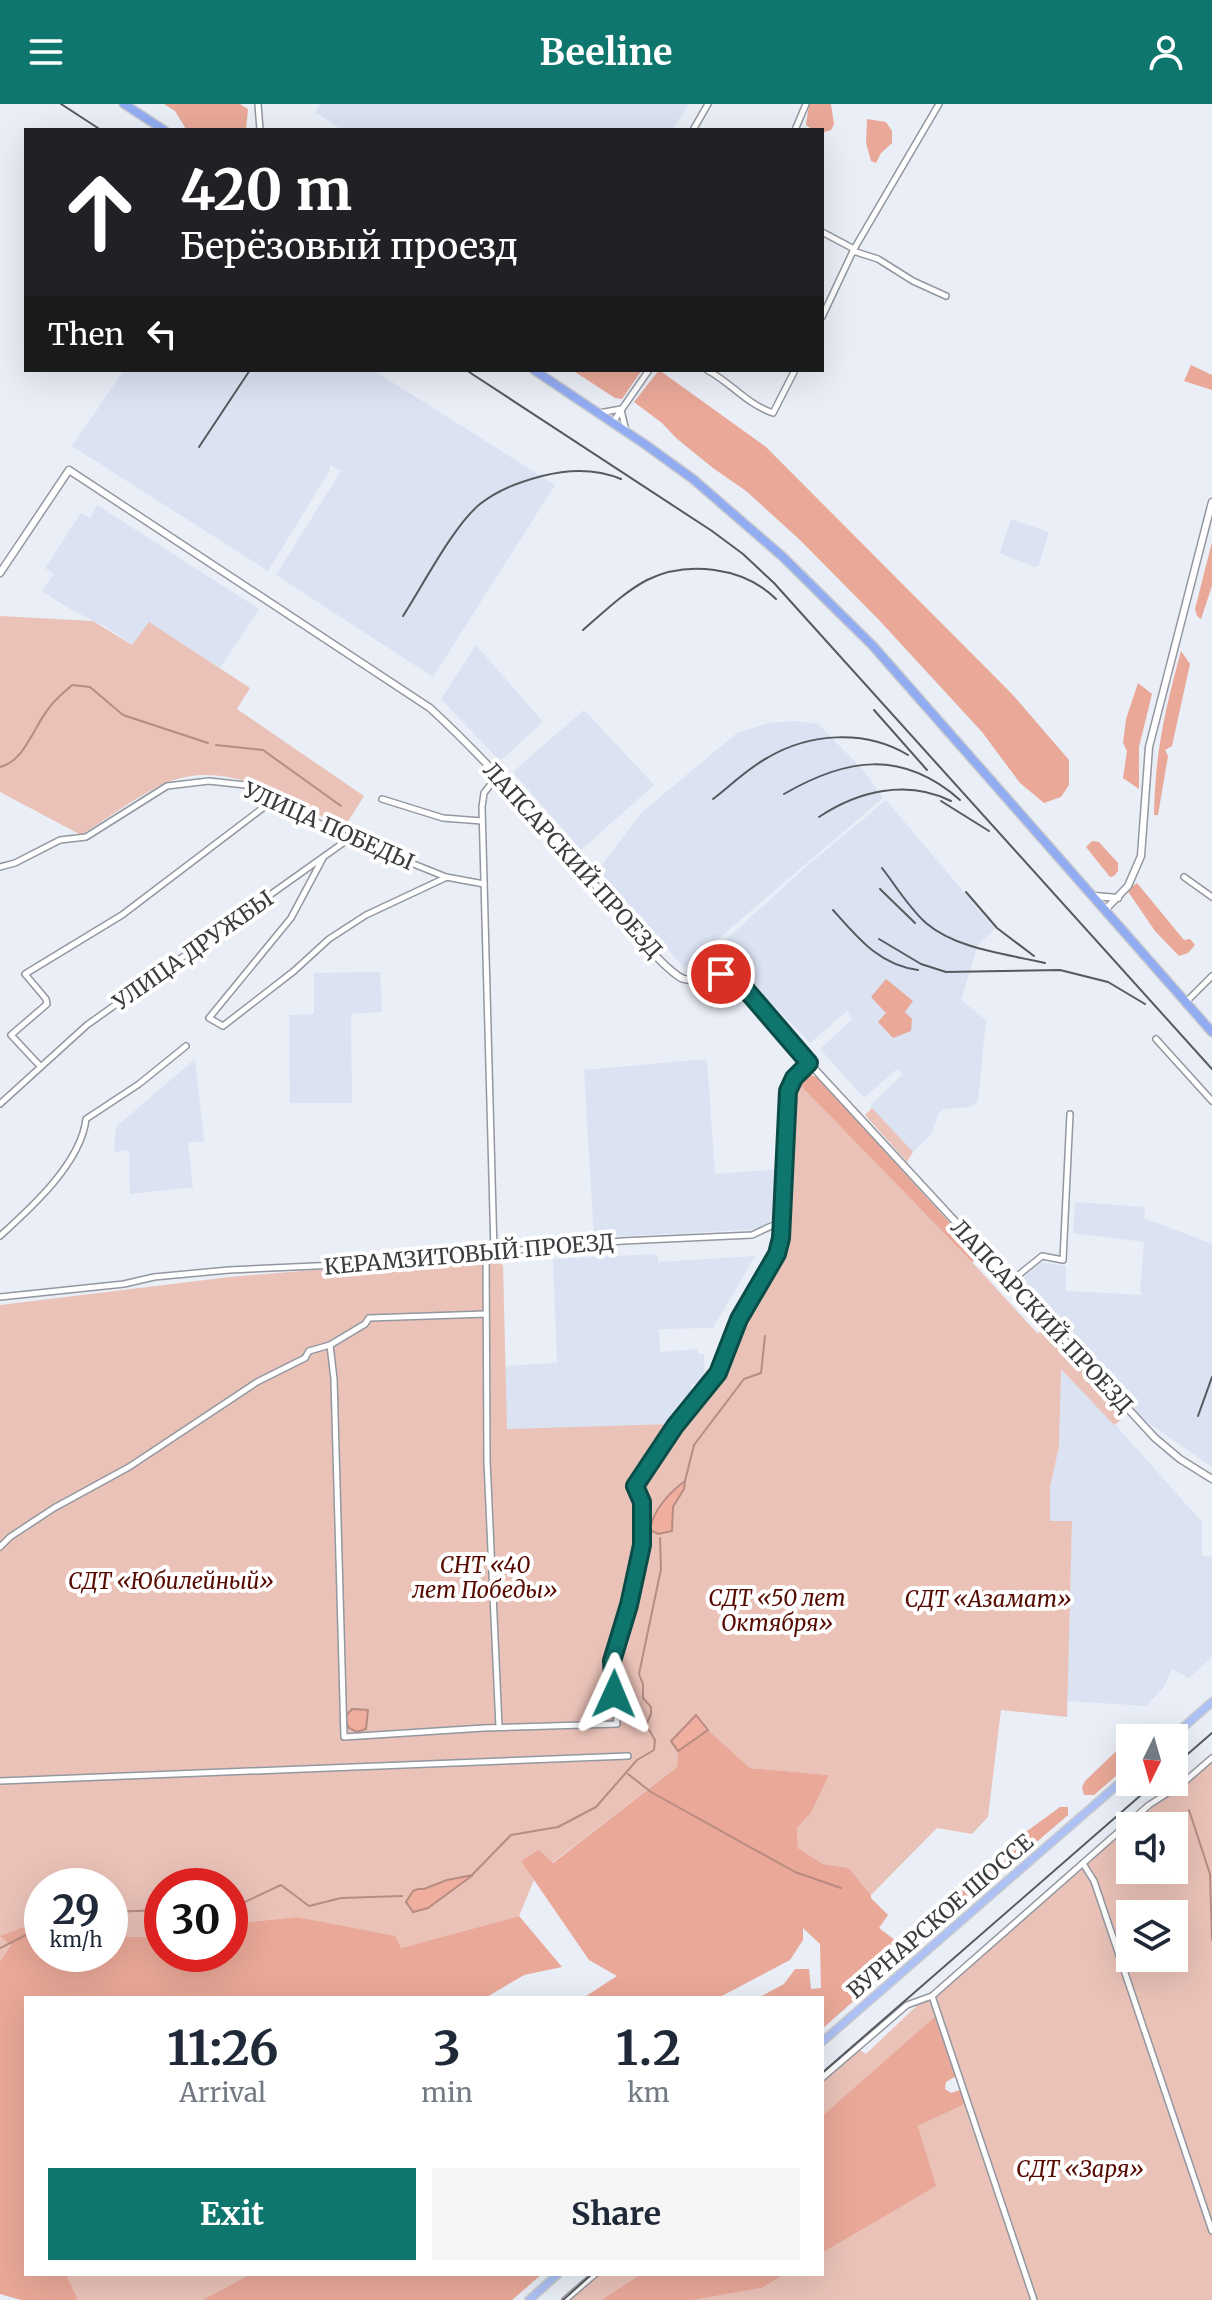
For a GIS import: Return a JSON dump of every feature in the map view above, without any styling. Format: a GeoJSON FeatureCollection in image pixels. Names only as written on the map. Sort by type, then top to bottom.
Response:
{"type":"FeatureCollection","features":[{"type":"Feature","properties":{"kind":"highway"},"geometry":{"type":"LineString","coordinates":[[124,104],[161,128]]}},
{"type":"Feature","properties":{"kind":"highway"},"geometry":{"type":"LineString","coordinates":[[537,372],[693,479],[783,557],[841,613],[1211,1030]]}},
{"type":"Feature","properties":{"kind":"main road"},"geometry":{"type":"LineString","coordinates":[[1187,1724],[1212,1702]]}},
{"type":"Feature","properties":{"kind":"main road","name":"ВУРНАРСКОЕ ШОССЕ"},"geometry":{"type":"LineString","coordinates":[[824,2040],[1116,1786]]}},
{"type":"Feature","properties":{"kind":"main road"},"geometry":{"type":"LineString","coordinates":[[529,2300],[556,2276]]}},
{"type":"Feature","properties":{"kind":"street"},"geometry":{"type":"LineString","coordinates":[[258,104],[260,128]]}},
{"type":"Feature","properties":{"kind":"street"},"geometry":{"type":"LineString","coordinates":[[694,128],[708,104]]}},
{"type":"Feature","properties":{"kind":"street"},"geometry":{"type":"LineString","coordinates":[[796,128],[806,104]]}},
{"type":"Feature","properties":{"kind":"street"},"geometry":{"type":"LineString","coordinates":[[824,313],[854,250],[939,104]]}},
{"type":"Feature","properties":{"kind":"street"},"geometry":{"type":"LineString","coordinates":[[824,233],[946,296]]}},
{"type":"Feature","properties":{"kind":"street"},"geometry":{"type":"LineString","coordinates":[[613,422],[648,372]]}},
{"type":"Feature","properties":{"kind":"street"},"geometry":{"type":"LineString","coordinates":[[710,372],[728,382],[751,405],[773,413],[794,372]]}},
{"type":"Feature","properties":{"kind":"street"},"geometry":{"type":"LineString","coordinates":[[599,413],[621,409]]}},
{"type":"Feature","properties":{"kind":"street"},"geometry":{"type":"LineString","coordinates":[[621,409],[626,431]]}},
{"type":"Feature","properties":{"kind":"street","name":"ЛАПСАРСКИЙ ПРОЕЗД"},"geometry":{"type":"LineString","coordinates":[[0,573],[69,470],[430,708],[474,748],[647,945],[678,976],[688,980],[721,974],[734,978],[1155,1438],[1180,1459],[1212,1479]]}},
{"type":"Feature","properties":{"kind":"street"},"geometry":{"type":"LineString","coordinates":[[1105,910],[1135,875],[1141,856],[1149,747],[1212,502]]}},
{"type":"Feature","properties":{"kind":"street"},"geometry":{"type":"LineString","coordinates":[[494,1251],[482,821],[484,793],[498,775]]}},
{"type":"Feature","properties":{"kind":"street","name":"УЛИЦА ПОБЕДЫ"},"geometry":{"type":"LineString","coordinates":[[0,867],[15,863],[60,840],[86,837],[167,786],[209,781],[245,785],[350,838],[446,877],[484,884]]}},
{"type":"Feature","properties":{"kind":"street"},"geometry":{"type":"LineString","coordinates":[[382,799],[443,818],[482,821]]}},
{"type":"Feature","properties":{"kind":"street"},"geometry":{"type":"LineString","coordinates":[[40,1066],[11,1035],[47,1004],[25,974],[122,915],[272,801]]}},
{"type":"Feature","properties":{"kind":"street","name":"УЛИЦА ДРУЖБЫ"},"geometry":{"type":"LineString","coordinates":[[0,1104],[87,1025],[350,838]]}},
{"type":"Feature","properties":{"kind":"street"},"geometry":{"type":"LineString","coordinates":[[323,858],[291,918],[209,1018],[223,1026],[294,971],[329,939],[366,915],[435,885],[446,877]]}},
{"type":"Feature","properties":{"kind":"street"},"geometry":{"type":"LineString","coordinates":[[1184,877],[1212,897]]}},
{"type":"Feature","properties":{"kind":"street"},"geometry":{"type":"LineString","coordinates":[[1092,895],[1105,899],[1118,898]]}},
{"type":"Feature","properties":{"kind":"street"},"geometry":{"type":"LineString","coordinates":[[1116,923],[1118,898]]}},
{"type":"Feature","properties":{"kind":"street"},"geometry":{"type":"LineString","coordinates":[[1186,1002],[1212,976]]}},
{"type":"Feature","properties":{"kind":"street"},"geometry":{"type":"LineString","coordinates":[[1156,1039],[1212,1101]]}},
{"type":"Feature","properties":{"kind":"street"},"geometry":{"type":"LineString","coordinates":[[0,1236],[38,1201],[74,1154],[84,1134],[86,1119],[139,1084],[186,1046]]}},
{"type":"Feature","properties":{"kind":"street"},"geometry":{"type":"LineString","coordinates":[[330,1345],[334,1379],[344,1737],[499,1727],[617,1724],[612,1661],[629,1605],[642,1545],[642,1502],[635,1486],[675,1426],[718,1373],[739,1319],[777,1254],[782,1221],[788,1091],[794,1078],[809,1063]]}},
{"type":"Feature","properties":{"kind":"street"},"geometry":{"type":"LineString","coordinates":[[1010,1282],[1042,1256],[1063,1260],[1070,1114]]}},
{"type":"Feature","properties":{"kind":"street","name":"КЕРАМЗИТОВЫЙ ПРОЕЗД"},"geometry":{"type":"LineString","coordinates":[[0,1297],[124,1284],[154,1277],[359,1264],[486,1251],[752,1235],[782,1221]]}},
{"type":"Feature","properties":{"kind":"street"},"geometry":{"type":"LineString","coordinates":[[486,1251],[487,1461],[499,1727]]}},
{"type":"Feature","properties":{"kind":"street"},"geometry":{"type":"LineString","coordinates":[[0,1547],[32,1522],[129,1467],[257,1382],[305,1358],[309,1351],[330,1345],[365,1324],[369,1318],[486,1314]]}},
{"type":"Feature","properties":{"kind":"street"},"geometry":{"type":"LineString","coordinates":[[0,1781],[628,1756]]}},
{"type":"Feature","properties":{"kind":"street"},"geometry":{"type":"LineString","coordinates":[[824,2076],[907,2005],[932,1996],[1149,1805],[1183,1783],[1212,1758]]}},
{"type":"Feature","properties":{"kind":"street"},"geometry":{"type":"LineString","coordinates":[[1084,1865],[1094,1881],[1212,2231]]}},
{"type":"Feature","properties":{"kind":"street"},"geometry":{"type":"LineString","coordinates":[[932,1996],[1034,2300]]}},
{"type":"Feature","properties":{"kind":"street"},"geometry":{"type":"LineString","coordinates":[[565,2300],[593,2276]]}},
{"type":"Feature","properties":{"kind":"shaded area"},"geometry":{"type":"Polygon","coordinates":[[[164,104],[240,104],[248,109],[246,128],[185,128],[175,111],[164,104]]]}},
{"type":"Feature","properties":{"kind":"shaded area"},"geometry":{"type":"Polygon","coordinates":[[[320,104],[689,104],[673,128],[339,128],[315,112],[320,104]]]}},
{"type":"Feature","properties":{"kind":"shaded area"},"geometry":{"type":"Polygon","coordinates":[[[809,104],[831,104],[834,124],[831,130],[824,132],[824,128],[806,125],[809,104]]]}},
{"type":"Feature","properties":{"kind":"shaded area"},"geometry":{"type":"Polygon","coordinates":[[[867,119],[886,122],[892,131],[892,143],[876,163],[871,161],[866,143],[867,119]]]}},
{"type":"Feature","properties":{"kind":"shaded area"},"geometry":{"type":"Polygon","coordinates":[[[1191,365],[1212,375],[1212,390],[1184,381],[1191,365]]]}},
{"type":"Feature","properties":{"kind":"shaded area"},"geometry":{"type":"Polygon","coordinates":[[[123,372],[376,372],[555,485],[433,677],[276,575],[341,471],[330,465],[330,470],[268,571],[72,446],[123,372]]]}},
{"type":"Feature","properties":{"kind":"shaded area"},"geometry":{"type":"Polygon","coordinates":[[[575,372],[641,372],[622,399],[615,398],[575,372]]]}},
{"type":"Feature","properties":{"kind":"shaded area"},"geometry":{"type":"Polygon","coordinates":[[[657,372],[662,372],[766,447],[1013,695],[1069,760],[1069,785],[1061,797],[1044,803],[1020,783],[982,732],[800,540],[746,491],[713,468],[634,402],[657,372]]]}},
{"type":"Feature","properties":{"kind":"shaded area"},"geometry":{"type":"Polygon","coordinates":[[[97,505],[259,609],[220,668],[150,623],[132,645],[105,626],[73,611],[42,591],[54,574],[45,568],[81,513],[90,518],[97,505]]]}},
{"type":"Feature","properties":{"kind":"shaded area"},"geometry":{"type":"Polygon","coordinates":[[[1011,519],[1049,532],[1039,565],[1034,567],[1000,553],[1011,519]]]}},
{"type":"Feature","properties":{"kind":"shaded area"},"geometry":{"type":"Polygon","coordinates":[[[1212,542],[1212,586],[1201,619],[1195,609],[1212,542]]]}},
{"type":"Feature","properties":{"kind":"shaded area"},"geometry":{"type":"Polygon","coordinates":[[[476,645],[543,722],[500,761],[441,699],[476,645]]]}},
{"type":"Feature","properties":{"kind":"shaded area"},"geometry":{"type":"Polygon","coordinates":[[[1181,651],[1190,664],[1172,746],[1165,750],[1168,756],[1158,815],[1154,815],[1162,732],[1181,651]]]}},
{"type":"Feature","properties":{"kind":"shaded area"},"geometry":{"type":"Polygon","coordinates":[[[1138,683],[1152,694],[1139,747],[1139,789],[1123,778],[1127,751],[1123,743],[1126,719],[1138,683]]]}},
{"type":"Feature","properties":{"kind":"shaded area"},"geometry":{"type":"Polygon","coordinates":[[[584,710],[654,785],[581,850],[513,772],[584,710]]]}},
{"type":"Feature","properties":{"kind":"shaded area"},"geometry":{"type":"Polygon","coordinates":[[[796,721],[818,724],[864,771],[883,798],[684,968],[598,870],[642,812],[737,733],[769,723],[796,721]]]}},
{"type":"Feature","properties":{"kind":"shaded area"},"geometry":{"type":"Polygon","coordinates":[[[886,800],[995,929],[978,945],[961,1000],[986,1020],[978,1101],[971,1107],[944,1109],[939,1113],[931,1134],[913,1152],[870,1106],[903,1074],[897,1069],[864,1098],[820,1049],[852,1019],[847,1011],[810,1043],[718,947],[808,865],[886,800]]]}},
{"type":"Feature","properties":{"kind":"shaded area"},"geometry":{"type":"Polygon","coordinates":[[[1092,841],[1099,842],[1118,863],[1114,876],[1110,877],[1086,847],[1092,841]]]}},
{"type":"Feature","properties":{"kind":"shaded area"},"geometry":{"type":"Polygon","coordinates":[[[1137,883],[1184,940],[1190,939],[1195,945],[1188,953],[1179,956],[1155,931],[1127,890],[1137,883]]]}},
{"type":"Feature","properties":{"kind":"shaded area"},"geometry":{"type":"Polygon","coordinates":[[[380,972],[382,1012],[351,1014],[352,1103],[290,1103],[289,1015],[314,1014],[314,973],[380,972]]]}},
{"type":"Feature","properties":{"kind":"shaded area"},"geometry":{"type":"Polygon","coordinates":[[[886,979],[913,1001],[905,1012],[912,1019],[911,1031],[893,1038],[878,1022],[886,1013],[871,997],[886,979]]]}},
{"type":"Feature","properties":{"kind":"shaded area"},"geometry":{"type":"Polygon","coordinates":[[[195,1059],[204,1141],[188,1143],[193,1187],[130,1194],[129,1150],[114,1152],[116,1127],[195,1059]]]}},
{"type":"Feature","properties":{"kind":"shaded area"},"geometry":{"type":"Polygon","coordinates":[[[707,1059],[715,1174],[780,1169],[779,1211],[762,1229],[594,1238],[584,1070],[707,1059]]]}},
{"type":"Feature","properties":{"kind":"shaded area"},"geometry":{"type":"Polygon","coordinates":[[[809,1074],[818,1078],[980,1256],[972,1262],[797,1082],[809,1074]]]}},
{"type":"Feature","properties":{"kind":"shaded area"},"geometry":{"type":"Polygon","coordinates":[[[1075,1202],[1145,1207],[1144,1218],[1212,1244],[1212,1467],[1140,1417],[1094,1364],[1096,1362],[1072,1331],[1066,1325],[1062,1328],[1021,1280],[1042,1262],[1066,1266],[1066,1291],[1143,1295],[1140,1291],[1144,1242],[1073,1233],[1075,1202]]]}},
{"type":"Feature","properties":{"kind":"shaded area"},"geometry":{"type":"Polygon","coordinates":[[[657,1254],[658,1262],[755,1256],[713,1328],[659,1329],[660,1352],[697,1349],[698,1354],[704,1354],[705,1384],[692,1384],[689,1402],[672,1424],[507,1430],[504,1366],[557,1363],[553,1259],[657,1254]]]}},
{"type":"Feature","properties":{"kind":"shaded area"},"geometry":{"type":"Polygon","coordinates":[[[1061,1368],[1202,1522],[1202,1556],[1212,1557],[1212,1657],[1189,1678],[1172,1669],[1164,1687],[1146,1706],[1067,1701],[1072,1522],[1050,1522],[1050,1487],[1059,1447],[1061,1368]]]}},
{"type":"Feature","properties":{"kind":"shaded area"},"geometry":{"type":"Polygon","coordinates":[[[685,1481],[684,1489],[673,1507],[672,1531],[658,1534],[650,1530],[663,1502],[685,1481]]]}},
{"type":"Feature","properties":{"kind":"shaded area"},"geometry":{"type":"Polygon","coordinates":[[[352,1709],[368,1710],[366,1729],[357,1732],[349,1728],[344,1718],[352,1709]]]}},
{"type":"Feature","properties":{"kind":"shaded area"},"geometry":{"type":"Polygon","coordinates":[[[696,1715],[708,1730],[678,1751],[671,1741],[696,1715]]]}},
{"type":"Feature","properties":{"kind":"shaded area"},"geometry":{"type":"Polygon","coordinates":[[[708,1730],[750,1768],[829,1775],[811,1813],[797,1828],[798,1848],[823,1864],[849,1868],[888,1915],[879,1928],[895,1940],[902,1958],[824,2027],[824,1996],[762,1996],[784,1984],[795,1969],[809,1969],[811,1989],[821,1988],[820,1944],[803,1928],[803,1940],[790,1960],[722,1996],[586,1996],[617,1976],[589,1960],[521,1861],[539,1850],[553,1863],[677,1767],[678,1751],[708,1730]]]}},
{"type":"Feature","properties":{"kind":"shaded area"},"geometry":{"type":"Polygon","coordinates":[[[1116,1751],[1116,1776],[1094,1795],[1084,1795],[1082,1787],[1116,1751]]]}},
{"type":"Feature","properties":{"kind":"shaded area"},"geometry":{"type":"Polygon","coordinates":[[[1060,1807],[1068,1807],[1068,1815],[1010,1865],[1004,1864],[1008,1845],[1060,1807]]]}},
{"type":"Feature","properties":{"kind":"shaded area"},"geometry":{"type":"Polygon","coordinates":[[[998,1856],[997,1878],[956,1912],[949,1912],[945,1908],[947,1896],[998,1856]]]}},
{"type":"Feature","properties":{"kind":"shaded area"},"geometry":{"type":"Polygon","coordinates":[[[473,1875],[428,1908],[413,1912],[406,1902],[413,1891],[473,1875]]]}},
{"type":"Feature","properties":{"kind":"shaded area"},"geometry":{"type":"Polygon","coordinates":[[[519,1916],[562,1967],[524,1975],[488,1996],[24,1996],[24,2276],[67,2276],[78,2300],[21,2300],[0,2294],[0,1961],[11,1945],[0,1936],[24,1927],[24,1972],[128,1972],[128,1937],[144,1937],[144,1972],[248,1972],[248,1922],[296,1917],[395,1936],[401,1948],[519,1916]]]}},
{"type":"Feature","properties":{"kind":"shaded area"},"geometry":{"type":"Polygon","coordinates":[[[936,2016],[956,2076],[946,2082],[945,2089],[951,2093],[960,2090],[965,2104],[918,2126],[936,2186],[824,2252],[824,2114],[936,2016]]]}},
{"type":"Feature","properties":{"kind":"shaded area"},"geometry":{"type":"Polygon","coordinates":[[[247,2276],[540,2276],[512,2300],[202,2300],[247,2276]]]}},
{"type":"Feature","properties":{"kind":"shaded area"},"geometry":{"type":"Polygon","coordinates":[[[638,2276],[782,2276],[762,2288],[693,2300],[601,2300],[638,2276]]]}},
{"type":"Feature","properties":{"kind":"green space"},"geometry":{"type":"Polygon","coordinates":[[[0,616],[93,621],[132,645],[149,622],[250,688],[237,709],[364,796],[344,828],[260,786],[216,775],[194,776],[171,781],[150,791],[81,835],[0,792],[0,616]]]}},
{"type":"Feature","properties":{"kind":"green space"},"geometry":{"type":"Polygon","coordinates":[[[797,1082],[1038,1334],[1046,1328],[1102,1391],[1102,1396],[1107,1395],[1121,1410],[1121,1420],[1114,1425],[1061,1369],[1059,1447],[1050,1487],[1050,1521],[1072,1521],[1067,1717],[1001,1710],[988,1817],[972,1834],[937,1828],[871,1895],[849,1868],[823,1864],[798,1848],[797,1828],[811,1813],[829,1775],[750,1768],[696,1715],[671,1741],[678,1751],[677,1767],[552,1863],[522,1860],[534,1880],[519,1916],[401,1948],[296,1917],[248,1922],[248,1868],[144,1868],[144,1937],[128,1937],[128,1868],[24,1868],[24,1927],[1,1936],[11,1945],[0,1961],[0,1305],[230,1277],[481,1256],[503,1265],[507,1429],[672,1424],[678,1428],[721,1372],[735,1346],[744,1315],[769,1281],[785,1244],[794,1085],[797,1082]]]}},
{"type":"Feature","properties":{"kind":"green space"},"geometry":{"type":"Polygon","coordinates":[[[872,1108],[913,1152],[907,1162],[865,1115],[872,1108]]]}},
{"type":"Feature","properties":{"kind":"green space","name":"СДТ «Заря»"},"geometry":{"type":"Polygon","coordinates":[[[1212,1754],[1212,2300],[693,2300],[762,2288],[782,2276],[824,2276],[824,2252],[935,2186],[918,2126],[965,2104],[936,2017],[824,2114],[824,2076],[857,2048],[866,2054],[926,1997],[1116,1830],[1116,1884],[1188,1884],[1188,1812],[1138,1812],[1159,1796],[1188,1796],[1188,1776],[1212,1754]]]}},
{"type":"Feature","properties":{"kind":"green space"},"geometry":{"type":"Polygon","coordinates":[[[67,2276],[247,2276],[202,2300],[78,2300],[67,2276]]]}},
{"type":"Feature","properties":{"kind":"green space"},"geometry":{"type":"Polygon","coordinates":[[[593,2276],[638,2276],[601,2300],[565,2300],[593,2276]]]}},
{"type":"Feature","properties":{"kind":"waterway"},"geometry":{"type":"LineString","coordinates":[[0,767],[16,758],[51,705],[72,685],[90,687],[123,715],[208,743]]}},
{"type":"Feature","properties":{"kind":"waterway"},"geometry":{"type":"LineString","coordinates":[[216,745],[263,750],[341,806]]}},
{"type":"Feature","properties":{"kind":"waterway"},"geometry":{"type":"LineString","coordinates":[[685,1481],[694,1445],[744,1379],[761,1373],[765,1336]]}},
{"type":"Feature","properties":{"kind":"waterway"},"geometry":{"type":"LineString","coordinates":[[472,1875],[511,1835],[558,1827],[596,1807],[637,1760],[654,1750],[655,1740],[646,1725],[651,1707],[643,1698],[639,1674],[661,1569],[660,1538]]}},
{"type":"Feature","properties":{"kind":"waterway"},"geometry":{"type":"LineString","coordinates":[[628,1774],[651,1792],[795,1872],[841,1888]]}},
{"type":"Feature","properties":{"kind":"waterway"},"geometry":{"type":"LineString","coordinates":[[1189,1810],[1210,1874],[1212,1940]]}},
{"type":"Feature","properties":{"kind":"waterway"},"geometry":{"type":"LineString","coordinates":[[248,1901],[281,1885],[309,1906],[341,1898],[402,1896]]}},
{"type":"Feature","properties":{"kind":"waterway"},"geometry":{"type":"LineString","coordinates":[[128,1911],[144,1911]]}},
{"type":"Feature","properties":{"kind":"waterway"},"geometry":{"type":"LineString","coordinates":[[0,1948],[24,1936]]}},
{"type":"Feature","properties":{"kind":"railway"},"geometry":{"type":"LineString","coordinates":[[61,104],[98,128]]}},
{"type":"Feature","properties":{"kind":"railway"},"geometry":{"type":"LineString","coordinates":[[199,447],[249,372]]}},
{"type":"Feature","properties":{"kind":"railway"},"geometry":{"type":"LineString","coordinates":[[469,372],[712,531],[774,583],[1212,1069]]}},
{"type":"Feature","properties":{"kind":"railway"},"geometry":{"type":"LineString","coordinates":[[403,616],[460,526],[487,499],[518,484],[562,472],[592,471],[621,479]]}},
{"type":"Feature","properties":{"kind":"railway"},"geometry":{"type":"LineString","coordinates":[[583,630],[638,585],[680,570],[714,570],[732,574],[763,588],[776,599]]}},
{"type":"Feature","properties":{"kind":"railway"},"geometry":{"type":"LineString","coordinates":[[874,710],[927,770]]}},
{"type":"Feature","properties":{"kind":"railway"},"geometry":{"type":"LineString","coordinates":[[713,799],[767,758],[801,743],[837,737],[856,738],[874,741],[908,755]]}},
{"type":"Feature","properties":{"kind":"railway"},"geometry":{"type":"LineString","coordinates":[[784,794],[830,773],[874,764],[917,772],[960,800]]}},
{"type":"Feature","properties":{"kind":"railway"},"geometry":{"type":"LineString","coordinates":[[819,817],[850,800],[883,791],[917,791],[951,801]]}},
{"type":"Feature","properties":{"kind":"railway"},"geometry":{"type":"LineString","coordinates":[[941,801],[989,831]]}},
{"type":"Feature","properties":{"kind":"railway"},"geometry":{"type":"LineString","coordinates":[[882,868],[914,911],[938,932],[967,945],[1045,963]]}},
{"type":"Feature","properties":{"kind":"railway"},"geometry":{"type":"LineString","coordinates":[[880,889],[915,923]]}},
{"type":"Feature","properties":{"kind":"railway"},"geometry":{"type":"LineString","coordinates":[[966,892],[997,928],[1034,956]]}},
{"type":"Feature","properties":{"kind":"railway"},"geometry":{"type":"LineString","coordinates":[[833,910],[870,949],[892,962],[918,970]]}},
{"type":"Feature","properties":{"kind":"railway"},"geometry":{"type":"LineString","coordinates":[[879,939],[921,964],[946,972],[1060,970],[1108,982],[1145,1004]]}},
{"type":"Feature","properties":{"kind":"railway"},"geometry":{"type":"LineString","coordinates":[[1198,1416],[1212,1377]]}},
{"type":"Feature","properties":{"kind":"railway"},"geometry":{"type":"LineString","coordinates":[[1188,1754],[1212,1733]]}},
{"type":"Feature","properties":{"kind":"railway"},"geometry":{"type":"LineString","coordinates":[[824,2071],[1140,1796]]}},
{"type":"Feature","properties":{"kind":"railway"},"geometry":{"type":"LineString","coordinates":[[563,2300],[590,2276]]}},
{"type":"Feature","properties":{"kind":"route"},"geometry":{"type":"LineString","coordinates":[[614,1694],[612,1661],[629,1605],[642,1545],[642,1502],[635,1486],[675,1426],[718,1373],[739,1319],[777,1254],[781,1238],[788,1091],[790,1083],[809,1063],[741,984],[721,974]]}},
{"type":"Feature","properties":{"kind":"park label","name":"СНТ «40 лет Победы»"},"geometry":{"type":"Point","coordinates":[485,1578]}},
{"type":"Feature","properties":{"kind":"park label","name":"СДТ «Юбилейный»"},"geometry":{"type":"Point","coordinates":[171,1581]}},
{"type":"Feature","properties":{"kind":"park label","name":"СДТ «Азамат»"},"geometry":{"type":"Point","coordinates":[988,1599]}},
{"type":"Feature","properties":{"kind":"park label","name":"СДТ «50 лет Октября»"},"geometry":{"type":"Point","coordinates":[777,1610]}}]}
